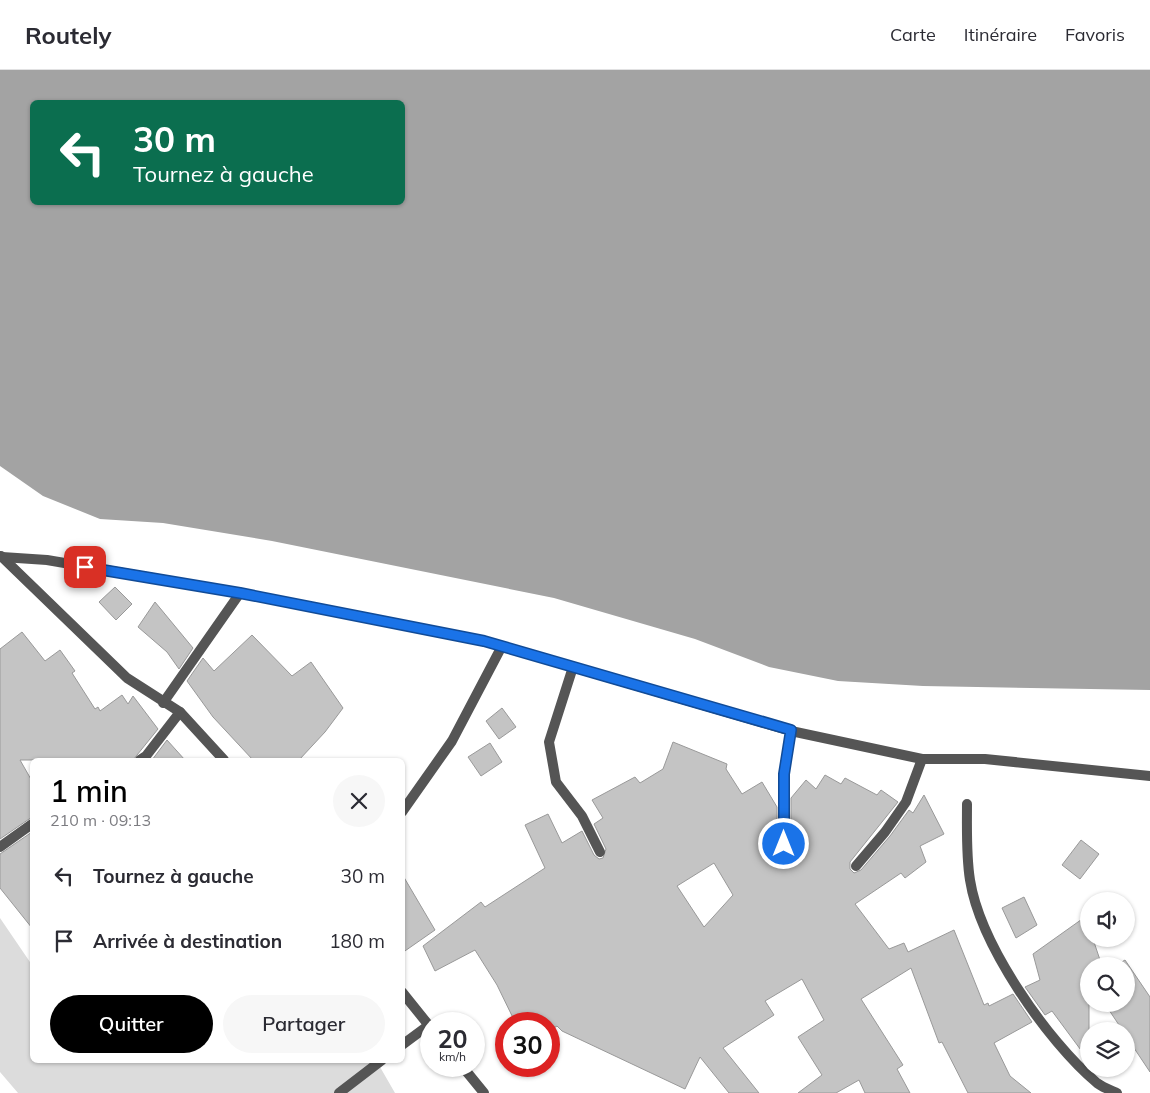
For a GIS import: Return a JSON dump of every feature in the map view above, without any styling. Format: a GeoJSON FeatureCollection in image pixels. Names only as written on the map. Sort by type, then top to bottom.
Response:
{"type":"FeatureCollection","features":[{"type":"Feature","properties":{"kind":"street"},"geometry":{"type":"LineString","coordinates":[[1,556],[47,560],[240,593],[502,646],[791,730],[922,759],[985,759],[1150,776]]}},
{"type":"Feature","properties":{"kind":"street"},"geometry":{"type":"LineString","coordinates":[[1,556],[127,678],[163,703],[180,712],[222,758]]}},
{"type":"Feature","properties":{"kind":"street"},"geometry":{"type":"LineString","coordinates":[[163,703],[240,593]]}},
{"type":"Feature","properties":{"kind":"street"},"geometry":{"type":"LineString","coordinates":[[405,808],[452,741],[502,646]]}},
{"type":"Feature","properties":{"kind":"street"},"geometry":{"type":"LineString","coordinates":[[573,667],[549,742],[556,782],[582,816],[600,852]]}},
{"type":"Feature","properties":{"kind":"street"},"geometry":{"type":"LineString","coordinates":[[143,758],[180,712]]}},
{"type":"Feature","properties":{"kind":"street"},"geometry":{"type":"LineString","coordinates":[[784,844],[784,774],[791,730]]}},
{"type":"Feature","properties":{"kind":"street"},"geometry":{"type":"LineString","coordinates":[[856,866],[885,832],[906,802],[922,759]]}},
{"type":"Feature","properties":{"kind":"street"},"geometry":{"type":"LineString","coordinates":[[967,804],[970,881],[982,921],[1014,984],[1060,1045],[1098,1084],[1117,1093]]}},
{"type":"Feature","properties":{"kind":"street"},"geometry":{"type":"LineString","coordinates":[[0,847],[30,825]]}},
{"type":"Feature","properties":{"kind":"street"},"geometry":{"type":"LineString","coordinates":[[405,996],[420,1014]]}},
{"type":"Feature","properties":{"kind":"street"},"geometry":{"type":"LineString","coordinates":[[405,1043],[420,1033]]}},
{"type":"Feature","properties":{"kind":"street"},"geometry":{"type":"LineString","coordinates":[[339,1093],[378,1063]]}},
{"type":"Feature","properties":{"kind":"street"},"geometry":{"type":"LineString","coordinates":[[471,1077],[484,1093]]}},
{"type":"Feature","properties":{"kind":"shaded area"},"geometry":{"type":"Polygon","coordinates":[[[0,70],[1150,70],[1150,690],[923,686],[838,681],[769,667],[695,639],[554,598],[272,541],[163,523],[100,519],[43,496],[0,466],[0,70]]]}},
{"type":"Feature","properties":{"kind":"shaded area"},"geometry":{"type":"Polygon","coordinates":[[[0,918],[30,962],[30,1063],[378,1063],[395,1093],[18,1093],[0,1072],[0,918]]]}},
{"type":"Feature","properties":{"kind":"building"},"geometry":{"type":"Polygon","coordinates":[[[115,587],[132,604],[116,620],[99,602],[115,587]]]}},
{"type":"Feature","properties":{"kind":"building"},"geometry":{"type":"Polygon","coordinates":[[[155,602],[193,648],[179,669],[167,652],[138,627],[155,602]]]}},
{"type":"Feature","properties":{"kind":"building"},"geometry":{"type":"Polygon","coordinates":[[[22,632],[45,661],[60,650],[75,671],[72,673],[95,709],[98,707],[100,711],[122,695],[128,704],[133,696],[158,729],[135,758],[30,758],[30,760],[20,760],[30,778],[30,818],[0,839],[0,649],[22,632]]]}},
{"type":"Feature","properties":{"kind":"building"},"geometry":{"type":"Polygon","coordinates":[[[252,635],[292,676],[311,662],[343,708],[325,732],[301,758],[251,758],[213,717],[187,681],[203,658],[214,671],[252,635]]]}},
{"type":"Feature","properties":{"kind":"building"},"geometry":{"type":"Polygon","coordinates":[[[502,708],[516,727],[499,739],[486,721],[502,708]]]}},
{"type":"Feature","properties":{"kind":"building"},"geometry":{"type":"Polygon","coordinates":[[[167,740],[183,758],[154,758],[167,740]]]}},
{"type":"Feature","properties":{"kind":"building"},"geometry":{"type":"Polygon","coordinates":[[[673,742],[727,764],[726,769],[742,794],[762,782],[777,807],[777,844],[784,851],[788,850],[791,844],[791,798],[806,780],[816,789],[825,775],[841,784],[845,778],[877,795],[881,790],[898,802],[850,862],[850,869],[854,873],[861,870],[909,810],[913,813],[924,795],[944,834],[920,846],[926,862],[905,878],[901,873],[855,904],[889,949],[904,943],[908,952],[954,930],[984,1005],[988,1003],[989,1006],[1013,994],[1032,1022],[994,1043],[1010,1076],[1031,1093],[968,1093],[942,1042],[939,1043],[911,968],[861,999],[903,1065],[897,1069],[910,1093],[865,1093],[859,1080],[836,1093],[798,1093],[822,1075],[798,1037],[824,1020],[802,979],[765,1001],[774,1015],[723,1048],[759,1093],[729,1093],[700,1057],[685,1089],[562,1031],[560,1029],[560,1012],[510,1012],[497,985],[475,950],[435,971],[423,946],[481,902],[485,907],[545,868],[525,825],[548,814],[562,843],[582,831],[594,855],[599,859],[603,858],[606,849],[594,824],[603,818],[592,800],[635,777],[640,783],[663,769],[673,742]],[[714,863],[677,886],[704,927],[733,895],[714,863]]]}},
{"type":"Feature","properties":{"kind":"building"},"geometry":{"type":"Polygon","coordinates":[[[490,743],[502,762],[481,776],[468,757],[490,743]]]}},
{"type":"Feature","properties":{"kind":"building"},"geometry":{"type":"Polygon","coordinates":[[[30,833],[30,926],[0,888],[0,854],[30,833]]]}},
{"type":"Feature","properties":{"kind":"building"},"geometry":{"type":"Polygon","coordinates":[[[1081,840],[1099,854],[1080,879],[1062,865],[1081,840]]]}},
{"type":"Feature","properties":{"kind":"building"},"geometry":{"type":"Polygon","coordinates":[[[405,879],[435,930],[405,951],[405,879]]]}},
{"type":"Feature","properties":{"kind":"building"},"geometry":{"type":"Polygon","coordinates":[[[1024,897],[1037,925],[1016,938],[1002,908],[1024,897]]]}},
{"type":"Feature","properties":{"kind":"building"},"geometry":{"type":"Polygon","coordinates":[[[1080,921],[1080,947],[1096,947],[1099,957],[1080,957],[1080,1012],[1089,1012],[1089,1022],[1080,1022],[1080,1049],[1052,1011],[1045,1015],[1025,987],[1040,980],[1033,954],[1080,921]]]}},
{"type":"Feature","properties":{"kind":"building"},"geometry":{"type":"Polygon","coordinates":[[[1135,975],[1150,997],[1150,1072],[1135,1050],[1135,1022],[1117,1022],[1110,1012],[1135,1012],[1135,975]]]}},
{"type":"Feature","properties":{"kind":"route"},"geometry":{"type":"LineString","coordinates":[[85,567],[240,593],[484,641],[681,700],[791,730],[784,774],[784,844]]}}]}
